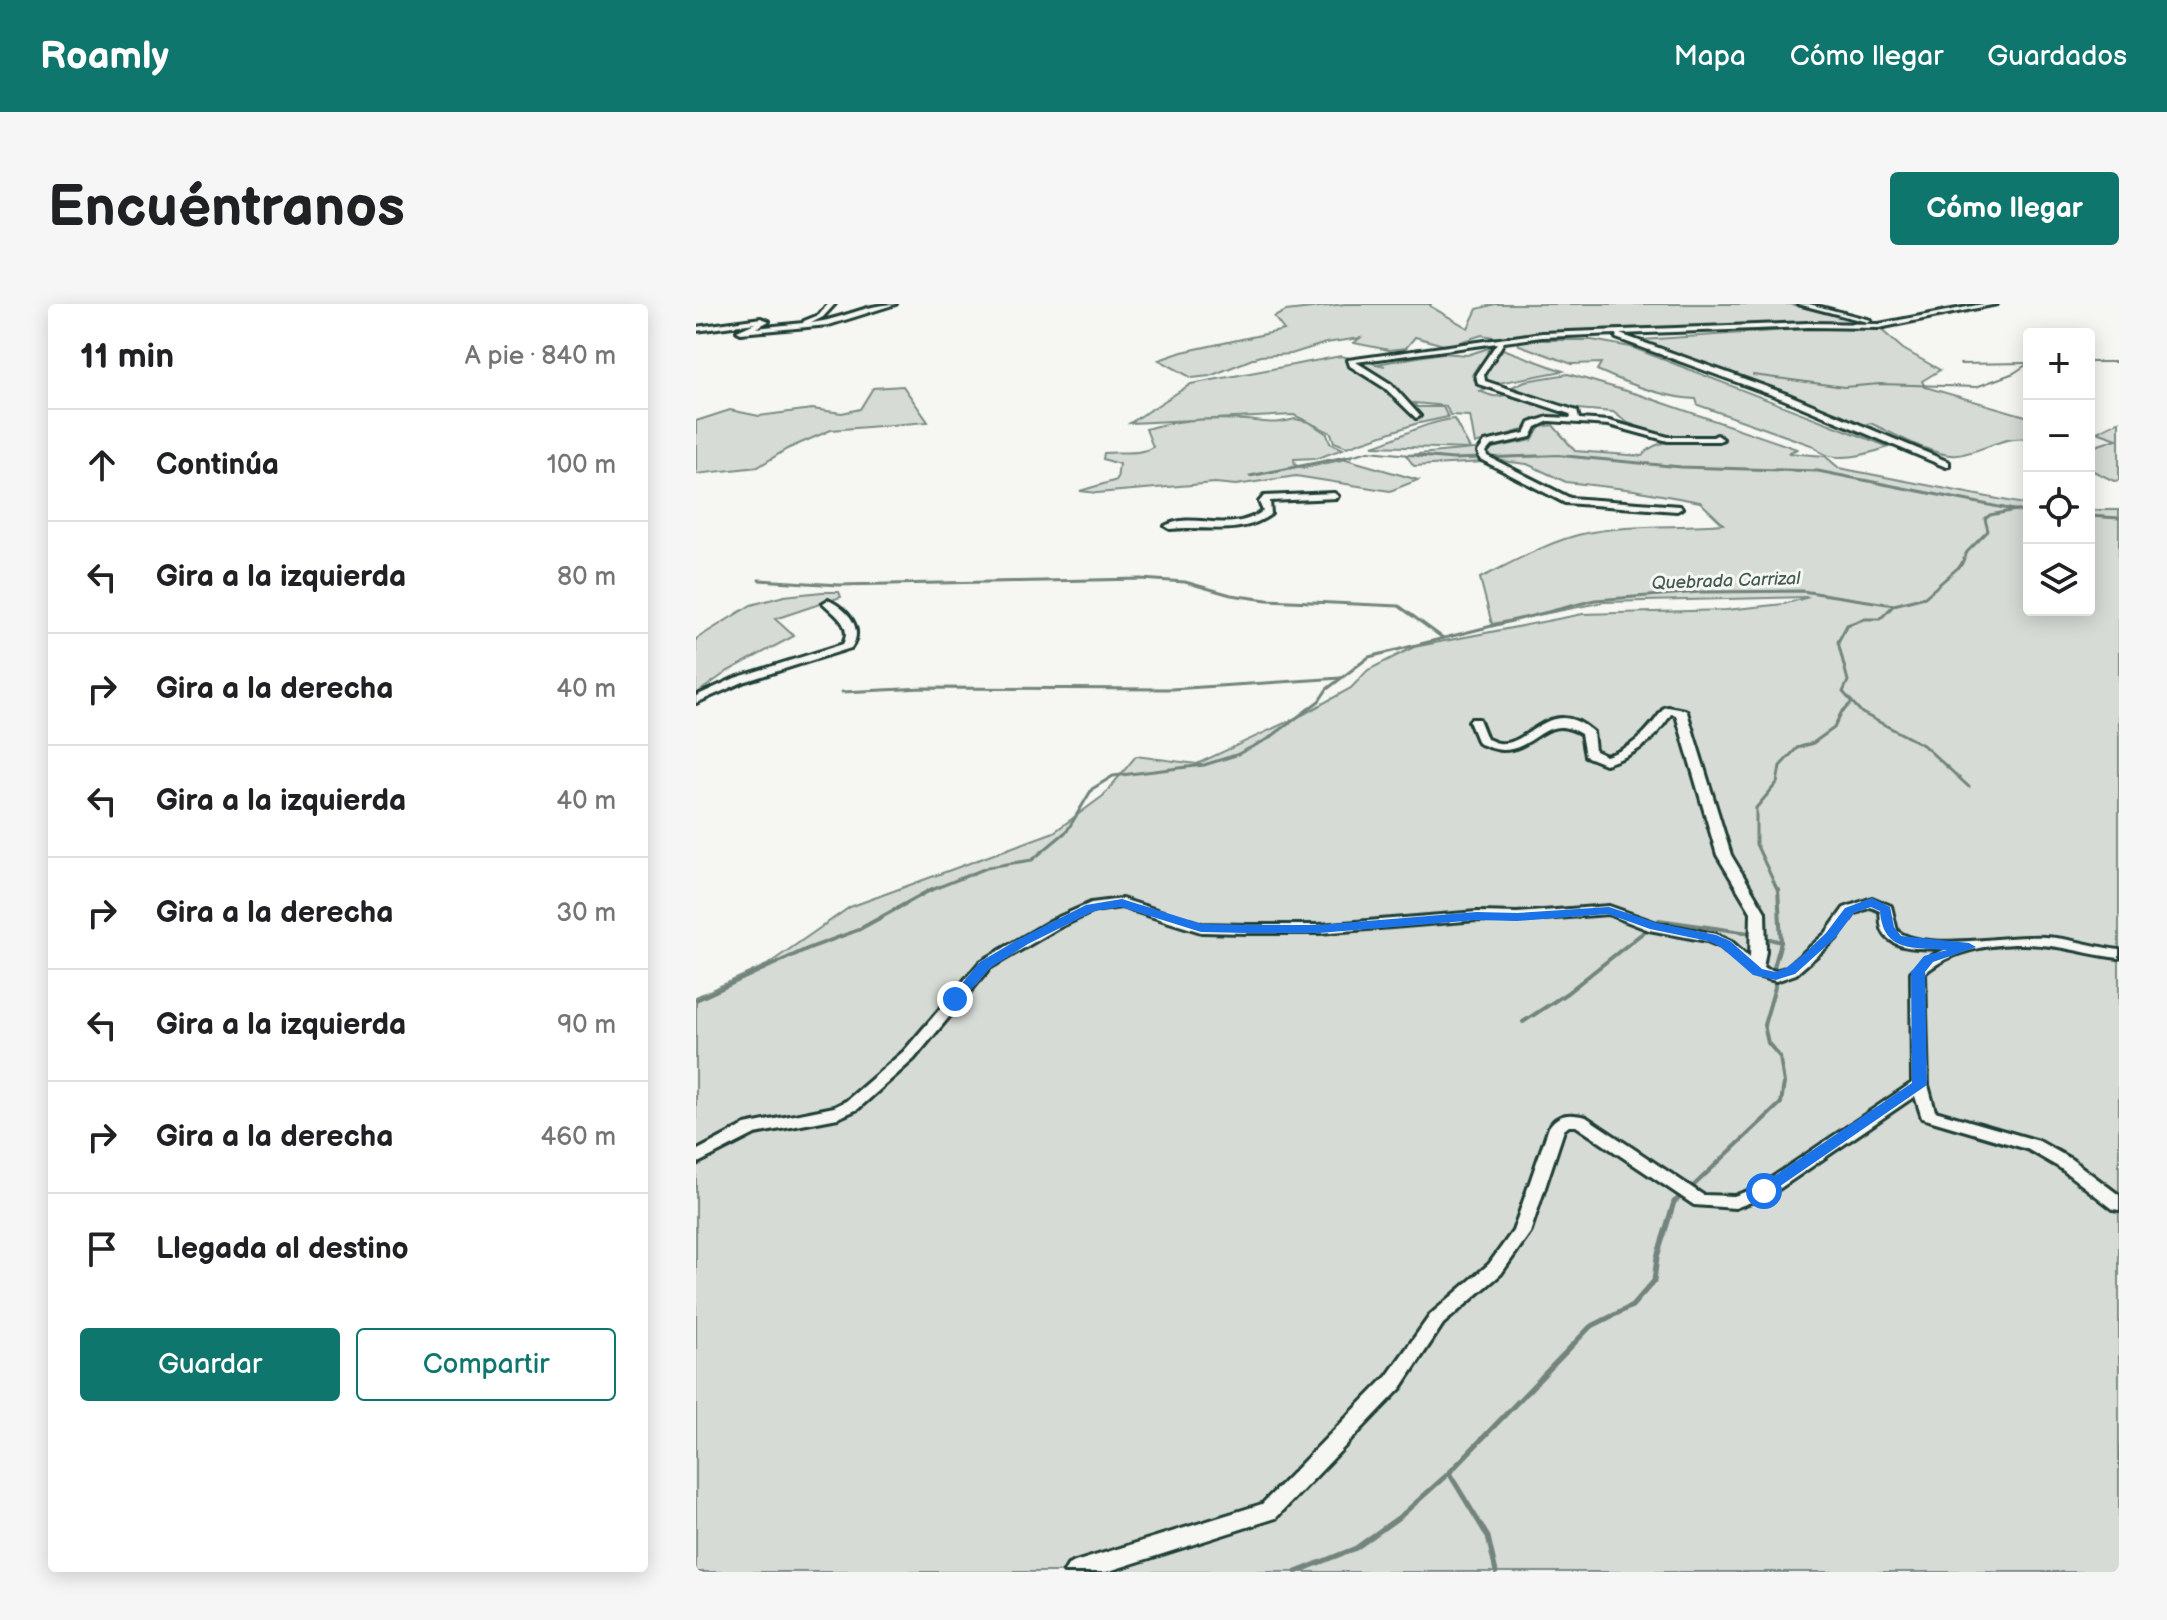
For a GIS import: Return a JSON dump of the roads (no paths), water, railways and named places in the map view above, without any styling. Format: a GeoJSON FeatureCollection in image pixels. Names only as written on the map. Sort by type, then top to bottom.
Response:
{"type":"FeatureCollection","features":[{"type":"Feature","properties":{"kind":"street"},"geometry":{"type":"LineString","coordinates":[[799,325],[821,316],[832,304]]}},
{"type":"Feature","properties":{"kind":"street"},"geometry":{"type":"LineString","coordinates":[[696,329],[761,320],[766,321],[741,331],[829,323],[893,304]]}},
{"type":"Feature","properties":{"kind":"street"},"geometry":{"type":"LineString","coordinates":[[1801,304],[1886,325]]}},
{"type":"Feature","properties":{"kind":"street"},"geometry":{"type":"LineString","coordinates":[[1416,416],[1402,396],[1353,364],[1352,360],[1501,343],[1542,335],[1886,325],[1986,305]]}},
{"type":"Feature","properties":{"kind":"street"},"geometry":{"type":"LineString","coordinates":[[1615,335],[1786,397],[1946,464]]}},
{"type":"Feature","properties":{"kind":"street"},"geometry":{"type":"LineString","coordinates":[[1501,343],[1480,374],[1481,382],[1574,413],[1576,421]]}},
{"type":"Feature","properties":{"kind":"street"},"geometry":{"type":"LineString","coordinates":[[1677,508],[1568,501],[1483,457],[1482,452],[1488,444],[1528,435],[1538,422],[1576,421],[1632,428],[1668,439],[1719,439],[1717,437]]}},
{"type":"Feature","properties":{"kind":"street"},"geometry":{"type":"LineString","coordinates":[[1170,526],[1241,527],[1256,523],[1268,512],[1264,502],[1267,498],[1334,496]]}},
{"type":"Feature","properties":{"kind":"street"},"geometry":{"type":"LineString","coordinates":[[696,700],[739,680],[847,646],[852,642],[853,633],[849,623],[828,603]]}},
{"type":"Feature","properties":{"kind":"street"},"geometry":{"type":"LineString","coordinates":[[1475,721],[1482,741],[1501,747],[1517,743],[1545,724],[1577,724],[1587,732],[1589,753],[1605,760],[1626,755],[1649,740],[1668,710],[1681,712],[1724,855],[1758,912],[1759,951],[1754,969]]}},
{"type":"Feature","properties":{"kind":"street"},"geometry":{"type":"LineString","coordinates":[[696,1158],[751,1129],[838,1112],[852,1105],[909,1055],[985,965],[1073,914],[1106,904],[1122,903],[1201,928],[1248,929],[1319,929],[1477,916],[1517,917],[1609,910],[1654,927],[1711,937],[1726,944],[1754,969],[1776,976],[1791,971],[1831,936],[1849,911],[1872,902],[1886,909],[1887,928],[1906,942],[1969,947],[2046,941],[2119,954]]}},
{"type":"Feature","properties":{"kind":"street"},"geometry":{"type":"LineString","coordinates":[[1969,947],[1929,959],[1918,972],[1920,1085],[1928,1114],[1951,1123],[1994,1132],[2046,1151],[2119,1204]]}},
{"type":"Feature","properties":{"kind":"street"},"geometry":{"type":"LineString","coordinates":[[1075,1572],[1269,1511],[1394,1382],[1437,1319],[1495,1269],[1521,1233],[1557,1127],[1565,1120],[1580,1121],[1700,1201],[1735,1202],[1764,1191],[1920,1085]]}},
{"type":"Feature","properties":{"kind":"waterway"},"geometry":{"type":"LineString","coordinates":[[2095,362],[2119,362]]}},
{"type":"Feature","properties":{"kind":"waterway"},"geometry":{"type":"LineString","coordinates":[[1960,364],[2023,363]]}},
{"type":"Feature","properties":{"kind":"waterway"},"geometry":{"type":"LineString","coordinates":[[1753,375],[1844,387],[1880,384],[1976,387],[2023,367]]}},
{"type":"Feature","properties":{"kind":"waterway"},"geometry":{"type":"LineString","coordinates":[[1349,456],[1369,451],[1426,457]]}},
{"type":"Feature","properties":{"kind":"waterway"},"geometry":{"type":"LineString","coordinates":[[1250,476],[1349,456]]}},
{"type":"Feature","properties":{"kind":"waterway"},"geometry":{"type":"LineString","coordinates":[[1343,458],[1349,456]]}},
{"type":"Feature","properties":{"kind":"waterway"},"geometry":{"type":"LineString","coordinates":[[1419,456],[1426,457]]}},
{"type":"Feature","properties":{"kind":"waterway"},"geometry":{"type":"LineString","coordinates":[[1507,457],[1538,456]]}},
{"type":"Feature","properties":{"kind":"waterway"},"geometry":{"type":"LineString","coordinates":[[1566,456],[1578,457]]}},
{"type":"Feature","properties":{"kind":"waterway"},"geometry":{"type":"LineString","coordinates":[[1426,457],[1507,457]]}},
{"type":"Feature","properties":{"kind":"waterway"},"geometry":{"type":"LineString","coordinates":[[1426,457],[1440,458]]}},
{"type":"Feature","properties":{"kind":"waterway"},"geometry":{"type":"LineString","coordinates":[[1485,458],[1507,457]]}},
{"type":"Feature","properties":{"kind":"waterway"},"geometry":{"type":"LineString","coordinates":[[1507,457],[1578,457]]}},
{"type":"Feature","properties":{"kind":"waterway"},"geometry":{"type":"LineString","coordinates":[[1578,457],[1681,467],[1818,471],[2015,510]]}},
{"type":"Feature","properties":{"kind":"waterway"},"geometry":{"type":"LineString","coordinates":[[1578,457],[1586,458]]}},
{"type":"Feature","properties":{"kind":"waterway","name":"Quebrada Carrizal"},"geometry":{"type":"LineString","coordinates":[[1894,605],[1925,597],[1961,565],[1967,552],[1988,531],[1985,519],[1990,515],[2015,510]]}},
{"type":"Feature","properties":{"kind":"waterway"},"geometry":{"type":"LineString","coordinates":[[2015,510],[2023,512]]}},
{"type":"Feature","properties":{"kind":"waterway"},"geometry":{"type":"LineString","coordinates":[[2095,516],[2119,518]]}},
{"type":"Feature","properties":{"kind":"waterway"},"geometry":{"type":"LineString","coordinates":[[759,580],[839,585],[1141,579],[1185,582],[1231,595],[1267,600],[1399,606],[1443,638]]}},
{"type":"Feature","properties":{"kind":"waterway"},"geometry":{"type":"LineString","coordinates":[[929,891],[989,867],[1032,860],[1067,831],[1092,789],[1113,776],[1204,765],[1236,755],[1268,739],[1319,701],[1327,689],[1369,657],[1595,600],[1701,592],[1802,591],[1894,605]]}},
{"type":"Feature","properties":{"kind":"waterway"},"geometry":{"type":"LineString","coordinates":[[1894,605],[1880,619],[1864,619],[1847,625],[1838,642],[1848,681],[1843,692],[1862,713],[1923,745],[1969,787]]}},
{"type":"Feature","properties":{"kind":"waterway"},"geometry":{"type":"LineString","coordinates":[[842,692],[924,688],[1171,689],[1341,678]]}},
{"type":"Feature","properties":{"kind":"waterway"},"geometry":{"type":"LineString","coordinates":[[1778,891],[1756,844],[1756,808],[1777,783],[1780,766],[1797,748],[1813,743],[1834,728],[1841,713],[1852,702]]}},
{"type":"Feature","properties":{"kind":"waterway"},"geometry":{"type":"LineString","coordinates":[[696,1000],[807,949],[858,930],[932,889]]}},
{"type":"Feature","properties":{"kind":"waterway"},"geometry":{"type":"LineString","coordinates":[[1778,889],[1781,942]]}},
{"type":"Feature","properties":{"kind":"waterway"},"geometry":{"type":"LineString","coordinates":[[1659,920],[1749,933]]}},
{"type":"Feature","properties":{"kind":"waterway"},"geometry":{"type":"LineString","coordinates":[[1523,1022],[1567,993],[1645,931]]}},
{"type":"Feature","properties":{"kind":"waterway"},"geometry":{"type":"LineString","coordinates":[[1770,939],[1781,942]]}},
{"type":"Feature","properties":{"kind":"waterway"},"geometry":{"type":"LineString","coordinates":[[1690,1189],[1781,1103],[1784,1083],[1780,1057],[1768,1043],[1764,1025],[1775,987],[1774,967],[1781,942]]}},
{"type":"Feature","properties":{"kind":"waterway"},"geometry":{"type":"LineString","coordinates":[[1449,1473],[1590,1327],[1632,1306],[1654,1281],[1657,1257],[1674,1202],[1683,1195]]}},
{"type":"Feature","properties":{"kind":"waterway"},"geometry":{"type":"LineString","coordinates":[[1296,1572],[1356,1548],[1402,1515],[1449,1473]]}},
{"type":"Feature","properties":{"kind":"waterway"},"geometry":{"type":"LineString","coordinates":[[1449,1473],[1488,1537],[1496,1572]]}}]}
